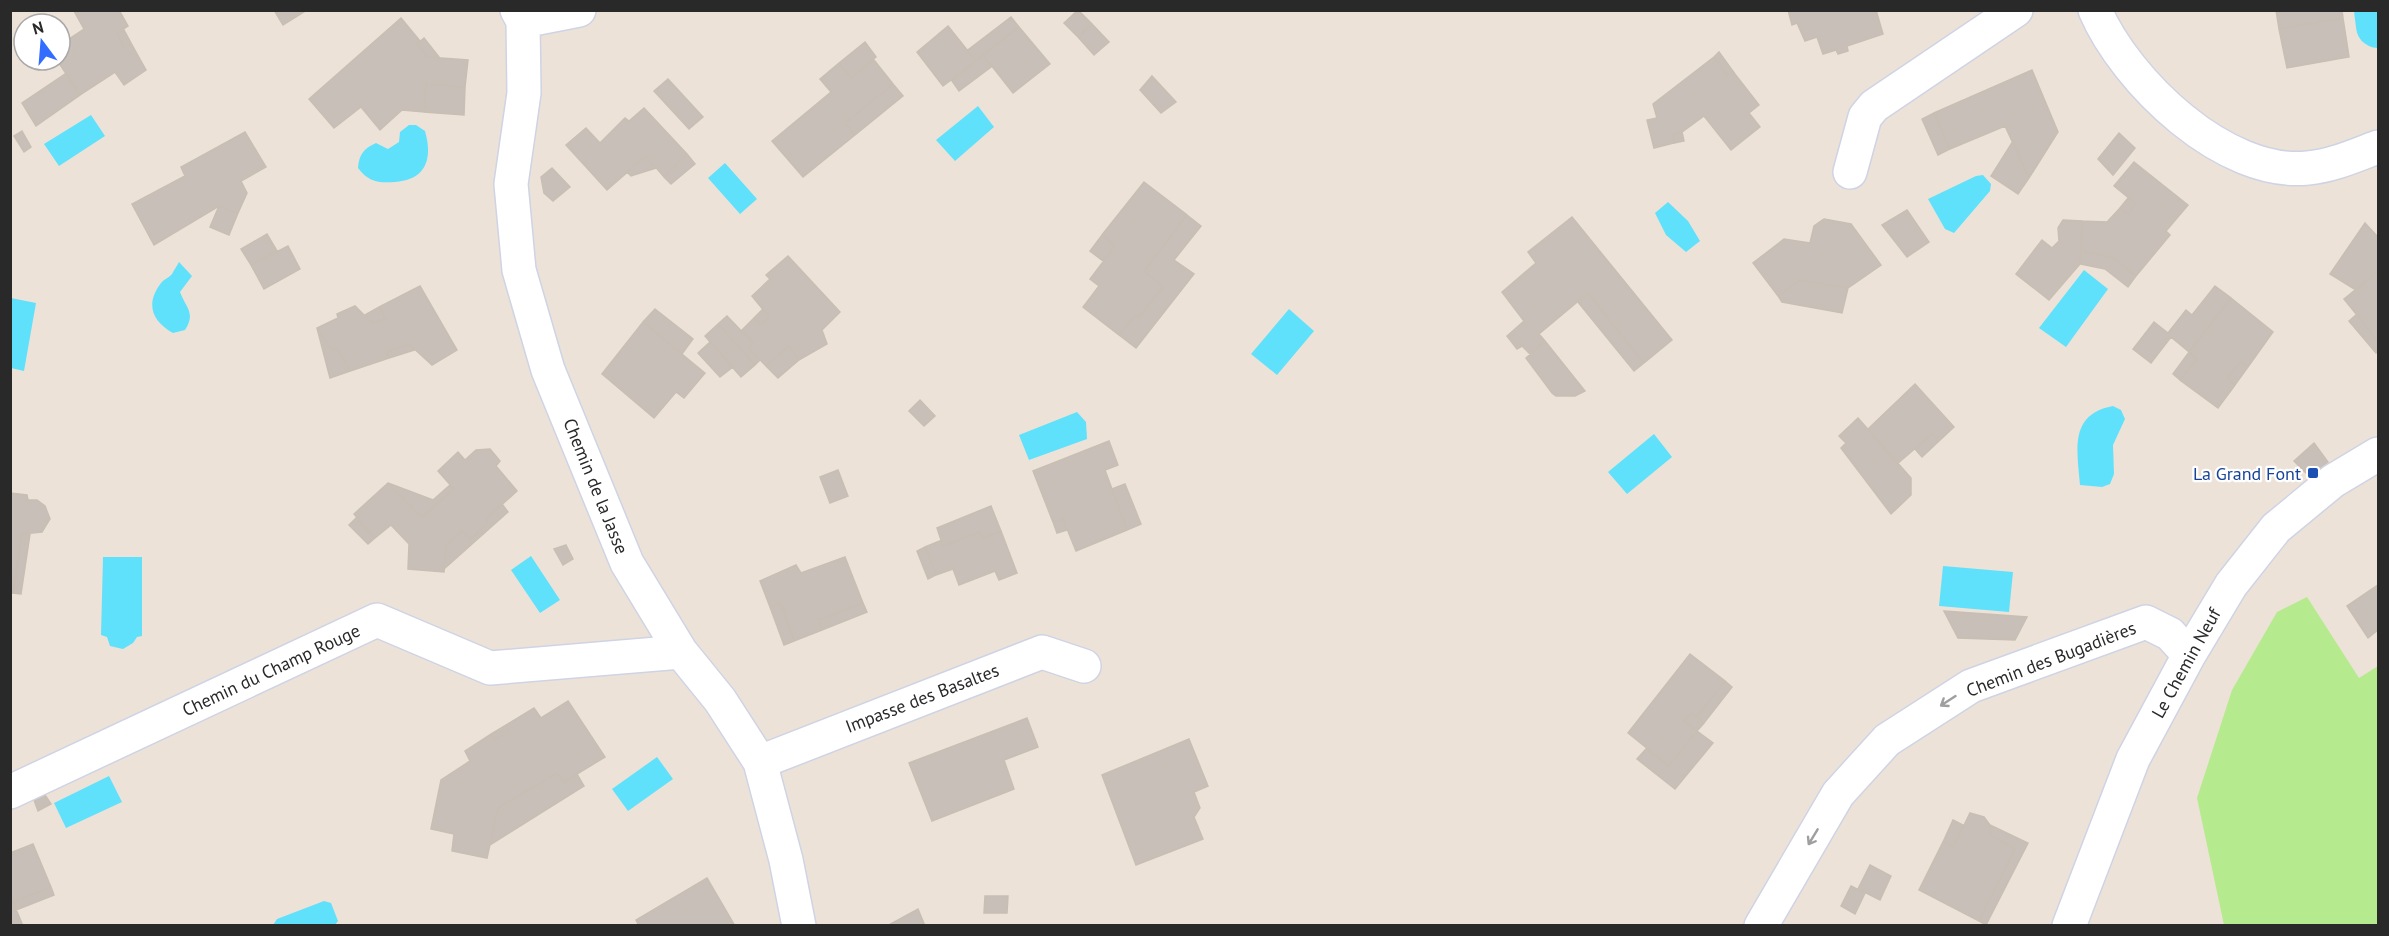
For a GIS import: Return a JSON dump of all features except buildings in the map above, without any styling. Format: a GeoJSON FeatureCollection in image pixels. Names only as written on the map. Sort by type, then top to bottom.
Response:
{"type":"FeatureCollection","features":[{"type":"Feature","properties":{"kind":"street"},"geometry":{"type":"LineString","coordinates":[[520,16],[579,10]]}},
{"type":"Feature","properties":{"kind":"street"},"geometry":{"type":"LineString","coordinates":[[1850,172],[1865,117],[1874,106],[2016,10]]}},
{"type":"Feature","properties":{"kind":"street"},"geometry":{"type":"LineString","coordinates":[[2095,10],[2115,46],[2153,94],[2201,132],[2236,154],[2265,165],[2310,168],[2336,162],[2379,147]]}},
{"type":"Feature","properties":{"kind":"street","name":"Chemin de la Jasse"},"geometry":{"type":"LineString","coordinates":[[520,16],[524,93],[511,184],[519,270],[548,370],[627,562],[681,652],[720,700],[760,762],[786,860],[799,926]]}},
{"type":"Feature","properties":{"kind":"street","name":"Le Chemin Neuf"},"geometry":{"type":"LineString","coordinates":[[2069,926],[2133,759],[2230,585],[2276,528],[2333,481],[2379,454]]}},
{"type":"Feature","properties":{"kind":"street","name":"Chemin du Champ Rouge"},"geometry":{"type":"LineString","coordinates":[[10,792],[376,620],[490,669],[681,652]]}},
{"type":"Feature","properties":{"kind":"street","name":"Chemin des Bugadières"},"geometry":{"type":"LineString","coordinates":[[1761,926],[1838,794],[1887,740],[1971,686],[2146,622],[2170,634],[2189,655]]}},
{"type":"Feature","properties":{"kind":"street","name":"Impasse des Basaltes"},"geometry":{"type":"LineString","coordinates":[[760,762],[1042,652],[1084,666]]}},
{"type":"Feature","properties":{"kind":"green space"},"geometry":{"type":"Polygon","coordinates":[[[2307,597],[2359,678],[2378,666],[2378,925],[2224,925],[2197,798],[2232,690],[2277,612],[2307,597]]]}},
{"type":"Feature","properties":{"kind":"water"},"geometry":{"type":"Polygon","coordinates":[[[978,106],[994,127],[955,161],[936,140],[978,106]]]}},
{"type":"Feature","properties":{"kind":"water"},"geometry":{"type":"Polygon","coordinates":[[[91,115],[105,136],[59,166],[44,144],[91,115]]]}},
{"type":"Feature","properties":{"kind":"water"},"geometry":{"type":"Polygon","coordinates":[[[409,125],[416,125],[425,131],[427,159],[420,172],[406,180],[378,182],[370,179],[358,168],[362,153],[376,143],[388,149],[399,142],[400,132],[409,125]]]}},
{"type":"Feature","properties":{"kind":"water"},"geometry":{"type":"Polygon","coordinates":[[[725,163],[757,199],[740,214],[708,178],[725,163]]]}},
{"type":"Feature","properties":{"kind":"water"},"geometry":{"type":"Polygon","coordinates":[[[1983,175],[1991,184],[1990,191],[1954,233],[1945,229],[1928,199],[1976,176],[1983,175]]]}},
{"type":"Feature","properties":{"kind":"water"},"geometry":{"type":"Polygon","coordinates":[[[1668,202],[1688,221],[1700,241],[1686,252],[1666,235],[1655,213],[1668,202]]]}},
{"type":"Feature","properties":{"kind":"water"},"geometry":{"type":"Polygon","coordinates":[[[179,262],[192,276],[180,292],[189,311],[190,319],[185,330],[173,333],[160,323],[152,305],[156,291],[172,274],[179,262]]]}},
{"type":"Feature","properties":{"kind":"water"},"geometry":{"type":"Polygon","coordinates":[[[2084,270],[2108,289],[2066,347],[2039,328],[2084,270]]]}},
{"type":"Feature","properties":{"kind":"water"},"geometry":{"type":"Polygon","coordinates":[[[11,298],[36,303],[24,371],[11,368],[11,298]]]}},
{"type":"Feature","properties":{"kind":"water"},"geometry":{"type":"Polygon","coordinates":[[[1289,309],[1314,331],[1277,375],[1251,354],[1289,309]]]}},
{"type":"Feature","properties":{"kind":"water"},"geometry":{"type":"Polygon","coordinates":[[[2113,406],[2121,410],[2125,419],[2113,445],[2114,474],[2110,484],[2102,487],[2080,485],[2078,447],[2082,425],[2099,410],[2113,406]]]}},
{"type":"Feature","properties":{"kind":"water"},"geometry":{"type":"Polygon","coordinates":[[[1077,412],[1086,422],[1087,439],[1029,460],[1019,435],[1077,412]]]}},
{"type":"Feature","properties":{"kind":"water"},"geometry":{"type":"Polygon","coordinates":[[[1654,434],[1672,457],[1627,494],[1608,472],[1654,434]]]}},
{"type":"Feature","properties":{"kind":"water"},"geometry":{"type":"Polygon","coordinates":[[[531,556],[560,600],[540,613],[511,570],[531,556]]]}},
{"type":"Feature","properties":{"kind":"water"},"geometry":{"type":"Polygon","coordinates":[[[103,557],[142,557],[142,636],[137,637],[133,643],[123,649],[110,646],[107,637],[101,635],[103,557]]]}},
{"type":"Feature","properties":{"kind":"water"},"geometry":{"type":"Polygon","coordinates":[[[1943,566],[2013,572],[2009,612],[1939,606],[1943,566]]]}},
{"type":"Feature","properties":{"kind":"water"},"geometry":{"type":"Polygon","coordinates":[[[657,757],[673,779],[628,811],[612,789],[657,757]]]}},
{"type":"Feature","properties":{"kind":"water"},"geometry":{"type":"Polygon","coordinates":[[[109,776],[122,802],[66,828],[54,803],[109,776]]]}},
{"type":"Feature","properties":{"kind":"water"},"geometry":{"type":"Polygon","coordinates":[[[324,901],[331,903],[338,921],[335,925],[273,925],[277,919],[324,901]]]}},
{"type":"Feature","properties":{"kind":"waterway"},"geometry":{"type":"LineString","coordinates":[[2376,10],[2378,26]]}},
{"type":"Feature","properties":{"kind":"place","name":"La Grand Font"},"geometry":{"type":"Point","coordinates":[2313,473]}}]}
